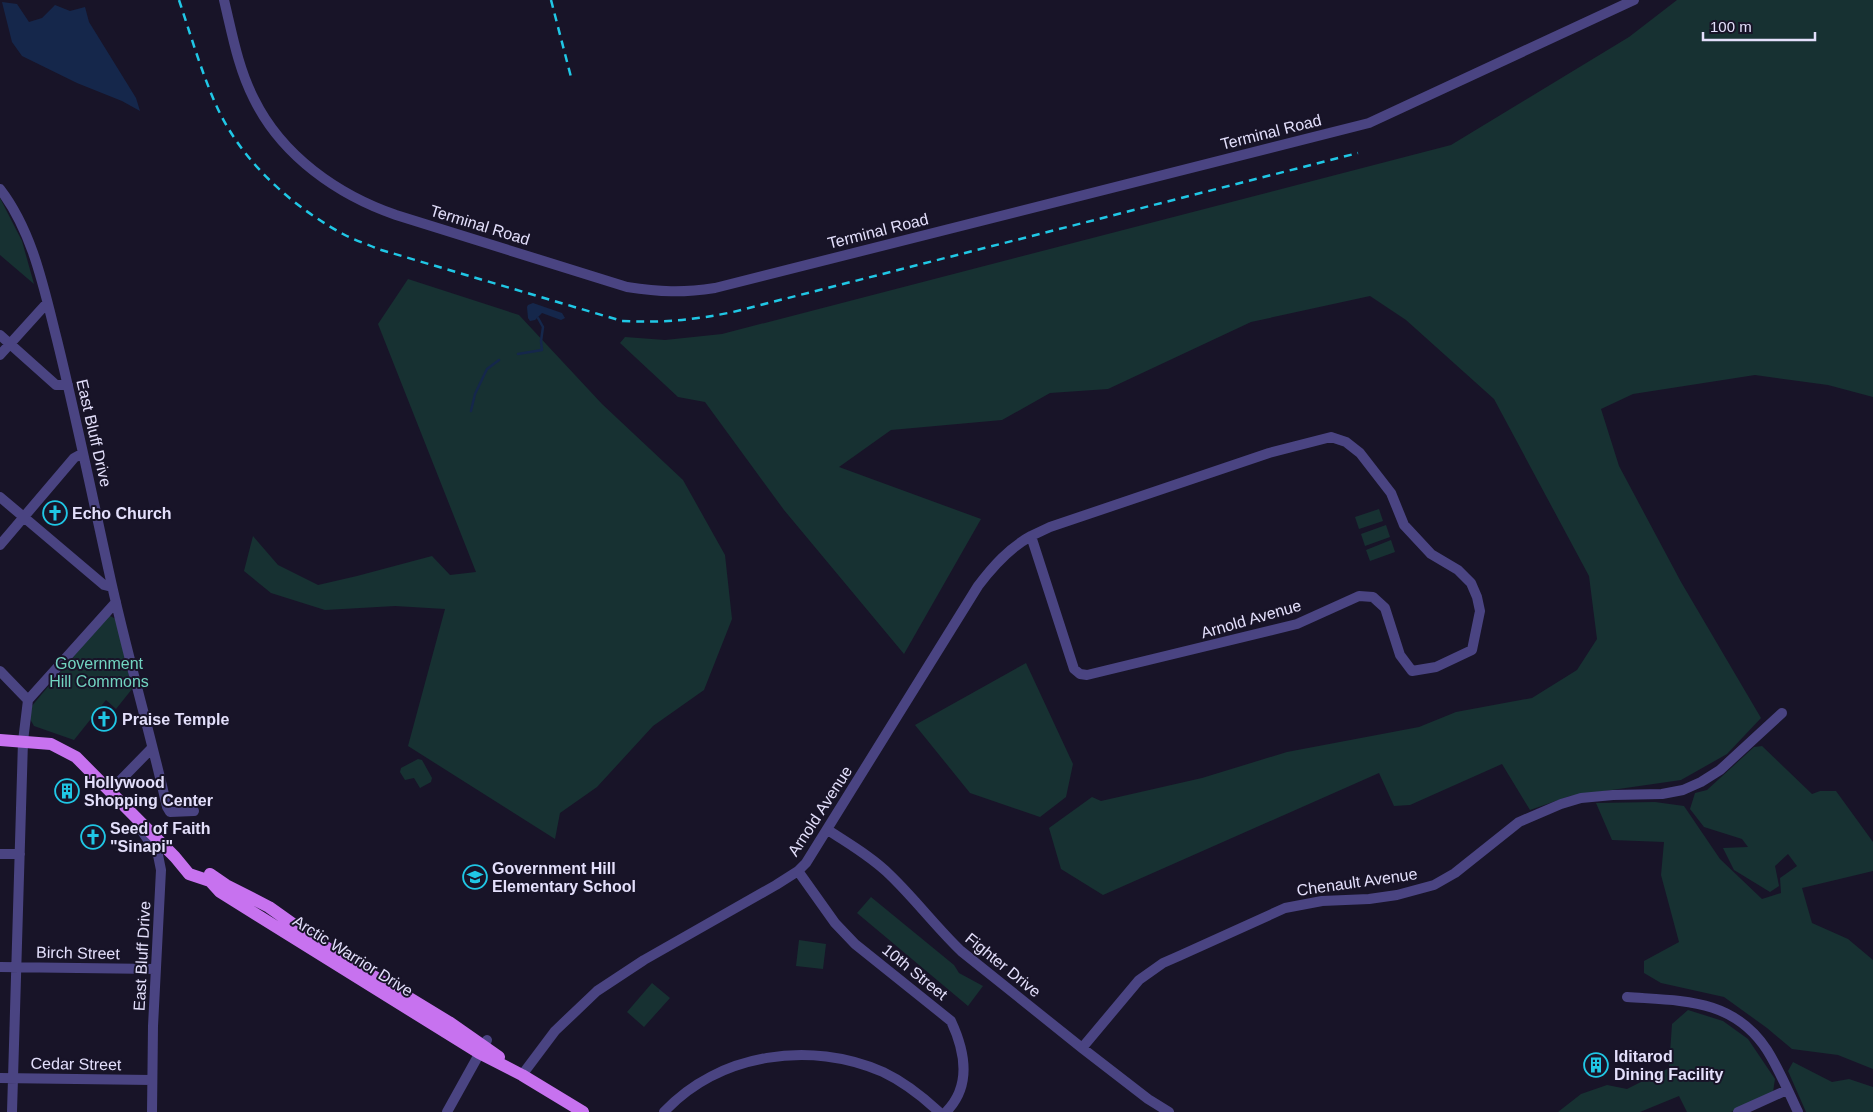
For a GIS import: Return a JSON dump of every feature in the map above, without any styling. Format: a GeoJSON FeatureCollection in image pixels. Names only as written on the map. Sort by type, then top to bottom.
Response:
{"type":"FeatureCollection","features":[{"type":"Feature","properties":{"kind":"main road","name":"Arctic Warrior Drive"},"geometry":{"type":"LineString","coordinates":[[0,740],[51,744],[76,756],[175,857],[189,874],[210,882],[220,892],[483,1046],[522,1075],[579,1111]]}},
{"type":"Feature","properties":{"kind":"street","name":"Terminal Road"},"geometry":{"type":"LineString","coordinates":[[224,0],[244,76],[265,119],[299,157],[334,186],[374,207],[396,215],[627,287],[659,292],[686,292],[715,288],[1369,124],[1634,0]]}},
{"type":"Feature","properties":{"kind":"street","name":"East Bluff Drive"},"geometry":{"type":"LineString","coordinates":[[0,190],[14,211],[30,248],[47,303],[68,385],[112,587],[167,807],[170,812],[194,811]]}},
{"type":"Feature","properties":{"kind":"street"},"geometry":{"type":"LineString","coordinates":[[0,355],[47,303]]}},
{"type":"Feature","properties":{"kind":"street"},"geometry":{"type":"LineString","coordinates":[[0,336],[56,385],[68,385]]}},
{"type":"Feature","properties":{"kind":"street","name":"Arnold Avenue"},"geometry":{"type":"LineString","coordinates":[[522,1075],[555,1031],[597,991],[644,960],[798,871],[806,863],[978,586],[1002,556],[1021,541],[1031,536],[1050,527],[1269,453],[1331,437],[1346,442],[1360,454],[1392,493],[1404,525],[1431,554],[1458,570],[1471,583],[1480,611],[1472,650],[1436,667],[1412,670],[1400,654],[1385,608],[1372,597],[1359,596],[1297,624],[1119,667],[1080,674],[1074,669],[1031,536]]}},
{"type":"Feature","properties":{"kind":"street"},"geometry":{"type":"LineString","coordinates":[[0,545],[74,458],[83,453]]}},
{"type":"Feature","properties":{"kind":"street"},"geometry":{"type":"LineString","coordinates":[[0,497],[104,585],[112,587]]}},
{"type":"Feature","properties":{"kind":"street"},"geometry":{"type":"LineString","coordinates":[[12,1112],[23,741],[28,700],[116,602]]}},
{"type":"Feature","properties":{"kind":"street"},"geometry":{"type":"LineString","coordinates":[[0,671],[28,700]]}},
{"type":"Feature","properties":{"kind":"street","name":"Chenault Avenue"},"geometry":{"type":"LineString","coordinates":[[1082,1048],[1139,980],[1163,963],[1285,908],[1322,901],[1369,899],[1397,895],[1434,885],[1455,873],[1519,822],[1561,804],[1582,798],[1662,794],[1683,790],[1701,782],[1720,770],[1782,713]]}},
{"type":"Feature","properties":{"kind":"street"},"geometry":{"type":"LineString","coordinates":[[110,791],[152,748]]}},
{"type":"Feature","properties":{"kind":"street","name":"East Bluff Drive"},"geometry":{"type":"LineString","coordinates":[[129,811],[160,860],[162,880],[156,970],[152,1112]]}},
{"type":"Feature","properties":{"kind":"street","name":"Fighter Drive"},"geometry":{"type":"LineString","coordinates":[[828,830],[890,874],[944,935],[961,951],[1082,1048],[1148,1099],[1169,1112]]}},
{"type":"Feature","properties":{"kind":"street"},"geometry":{"type":"LineString","coordinates":[[0,854],[20,854]]}},
{"type":"Feature","properties":{"kind":"street","name":"10th Street"},"geometry":{"type":"LineString","coordinates":[[798,871],[835,924],[855,944],[951,1021],[959,1038],[964,1070],[962,1085],[952,1106],[946,1112]]}},
{"type":"Feature","properties":{"kind":"street","name":"Birch Street"},"geometry":{"type":"LineString","coordinates":[[0,966],[156,970]]}},
{"type":"Feature","properties":{"kind":"street"},"geometry":{"type":"LineString","coordinates":[[1627,997],[1687,1001],[1716,1008],[1742,1022],[1753,1032],[1774,1061],[1798,1112]]}},
{"type":"Feature","properties":{"kind":"street"},"geometry":{"type":"LineString","coordinates":[[447,1112],[483,1046]]}},
{"type":"Feature","properties":{"kind":"street"},"geometry":{"type":"LineString","coordinates":[[664,1112],[694,1087],[718,1073],[747,1062],[777,1056],[808,1055],[835,1058],[861,1064],[884,1073],[918,1093],[938,1112]]}},
{"type":"Feature","properties":{"kind":"street","name":"Cedar Street"},"geometry":{"type":"LineString","coordinates":[[0,1078],[152,1080]]}},
{"type":"Feature","properties":{"kind":"street"},"geometry":{"type":"LineString","coordinates":[[1738,1112],[1787,1090]]}},
{"type":"Feature","properties":{"kind":"green space"},"geometry":{"type":"Polygon","coordinates":[[[1677,0],[1873,0],[1873,397],[1828,385],[1755,375],[1633,394],[1601,409],[1619,466],[1681,582],[1761,718],[1727,754],[1681,780],[1570,796],[1530,810],[1502,764],[1410,805],[1394,806],[1379,773],[1103,895],[1061,869],[1049,828],[1092,797],[1101,801],[1202,778],[1287,752],[1419,727],[1456,712],[1532,698],[1577,670],[1597,639],[1589,576],[1494,399],[1406,320],[1370,296],[1251,322],[1108,389],[1050,393],[1002,420],[891,430],[839,467],[981,519],[904,654],[784,510],[705,402],[678,397],[620,343],[625,337],[665,340],[722,334],[1451,145],[1629,37],[1677,0]]]}},
{"type":"Feature","properties":{"kind":"green space"},"geometry":{"type":"Polygon","coordinates":[[[0,198],[22,241],[34,284],[0,255],[0,198]]]}},
{"type":"Feature","properties":{"kind":"green space"},"geometry":{"type":"Polygon","coordinates":[[[408,279],[519,315],[602,404],[683,480],[725,555],[732,619],[704,690],[653,726],[597,787],[560,813],[555,839],[408,746],[445,609],[395,606],[325,610],[271,593],[244,571],[253,536],[278,565],[318,585],[432,556],[450,575],[476,572],[378,324],[408,279]]]}},
{"type":"Feature","properties":{"kind":"green space"},"geometry":{"type":"Polygon","coordinates":[[[1379,509],[1383,521],[1359,529],[1355,517],[1379,509]]]}},
{"type":"Feature","properties":{"kind":"green space"},"geometry":{"type":"Polygon","coordinates":[[[1386,525],[1390,537],[1365,546],[1361,534],[1386,525]]]}},
{"type":"Feature","properties":{"kind":"green space"},"geometry":{"type":"Polygon","coordinates":[[[1391,540],[1395,552],[1370,561],[1366,550],[1391,540]]]}},
{"type":"Feature","properties":{"kind":"green space","name":"Government Hill Commons"},"geometry":{"type":"Polygon","coordinates":[[[108,615],[116,619],[132,689],[116,709],[106,700],[74,740],[34,726],[30,719],[31,707],[108,615]]]}},
{"type":"Feature","properties":{"kind":"green space"},"geometry":{"type":"Polygon","coordinates":[[[1026,663],[1073,764],[1066,797],[1040,817],[970,793],[915,725],[1026,663]]]}},
{"type":"Feature","properties":{"kind":"green space"},"geometry":{"type":"Polygon","coordinates":[[[1762,746],[1812,794],[1820,791],[1836,791],[1873,842],[1873,871],[1802,888],[1812,923],[1848,939],[1873,960],[1873,1069],[1838,1055],[1792,1049],[1724,997],[1661,983],[1644,973],[1644,961],[1679,942],[1661,875],[1664,842],[1612,840],[1596,803],[1655,802],[1684,806],[1720,859],[1762,899],[1781,893],[1780,878],[1797,866],[1788,854],[1775,866],[1779,886],[1770,892],[1734,870],[1723,848],[1748,847],[1742,839],[1704,827],[1690,809],[1695,793],[1707,790],[1754,747],[1762,746]]]}},
{"type":"Feature","properties":{"kind":"green space"},"geometry":{"type":"Polygon","coordinates":[[[418,759],[422,760],[432,778],[431,782],[420,788],[414,778],[405,780],[400,772],[401,768],[418,759]]]}},
{"type":"Feature","properties":{"kind":"green space"},"geometry":{"type":"Polygon","coordinates":[[[871,897],[954,965],[959,973],[983,986],[968,1006],[857,913],[871,897]]]}},
{"type":"Feature","properties":{"kind":"green space"},"geometry":{"type":"Polygon","coordinates":[[[799,940],[826,944],[823,969],[796,966],[799,940]]]}},
{"type":"Feature","properties":{"kind":"green space"},"geometry":{"type":"Polygon","coordinates":[[[652,983],[670,998],[644,1027],[627,1012],[652,983]]]}},
{"type":"Feature","properties":{"kind":"green space"},"geometry":{"type":"Polygon","coordinates":[[[1688,1010],[1723,1021],[1748,1039],[1775,1079],[1773,1092],[1731,1112],[1687,1112],[1679,1096],[1640,1112],[1558,1112],[1581,1094],[1607,1085],[1627,1089],[1669,1068],[1672,1024],[1688,1010]]]}},
{"type":"Feature","properties":{"kind":"green space"},"geometry":{"type":"Polygon","coordinates":[[[1793,1062],[1832,1082],[1849,1079],[1873,1087],[1873,1112],[1806,1112],[1788,1071],[1793,1062]]]}},
{"type":"Feature","properties":{"kind":"water"},"geometry":{"type":"Polygon","coordinates":[[[2,2],[17,4],[29,22],[42,18],[55,5],[70,11],[85,7],[89,22],[136,98],[140,111],[22,56],[12,42],[2,2]]]}},
{"type":"Feature","properties":{"kind":"water"},"geometry":{"type":"Polygon","coordinates":[[[533,303],[562,313],[565,318],[561,320],[542,313],[535,320],[530,321],[527,307],[533,303]]]}},
{"type":"Feature","properties":{"kind":"waterway"},"geometry":{"type":"LineString","coordinates":[[518,354],[542,350],[543,327],[538,318]]}},
{"type":"Feature","properties":{"kind":"waterway"},"geometry":{"type":"LineString","coordinates":[[471,411],[475,394],[487,369],[499,360]]}},
{"type":"Feature","properties":{"kind":"railway"},"geometry":{"type":"LineString","coordinates":[[179,0],[204,74],[223,120],[250,159],[266,177],[303,208],[343,234],[378,249],[622,321],[678,320],[733,312],[1358,153]]}},
{"type":"Feature","properties":{"kind":"railway"},"geometry":{"type":"LineString","coordinates":[[551,0],[571,77]]}},
{"type":"Feature","properties":{"kind":"place","name":"Echo Church"},"geometry":{"type":"Point","coordinates":[55,513]}},
{"type":"Feature","properties":{"kind":"place","name":"Praise Temple"},"geometry":{"type":"Point","coordinates":[104,719]}},
{"type":"Feature","properties":{"kind":"place","name":"Hollywood Shopping Center"},"geometry":{"type":"Point","coordinates":[67,791]}},
{"type":"Feature","properties":{"kind":"place","name":"Seed of Faith \"Sinapi\""},"geometry":{"type":"Point","coordinates":[93,837]}},
{"type":"Feature","properties":{"kind":"place","name":"Government Hill Elementary School"},"geometry":{"type":"Point","coordinates":[475,877]}},
{"type":"Feature","properties":{"kind":"place","name":"Iditarod Dining Facility"},"geometry":{"type":"Point","coordinates":[1596,1065]}}]}
